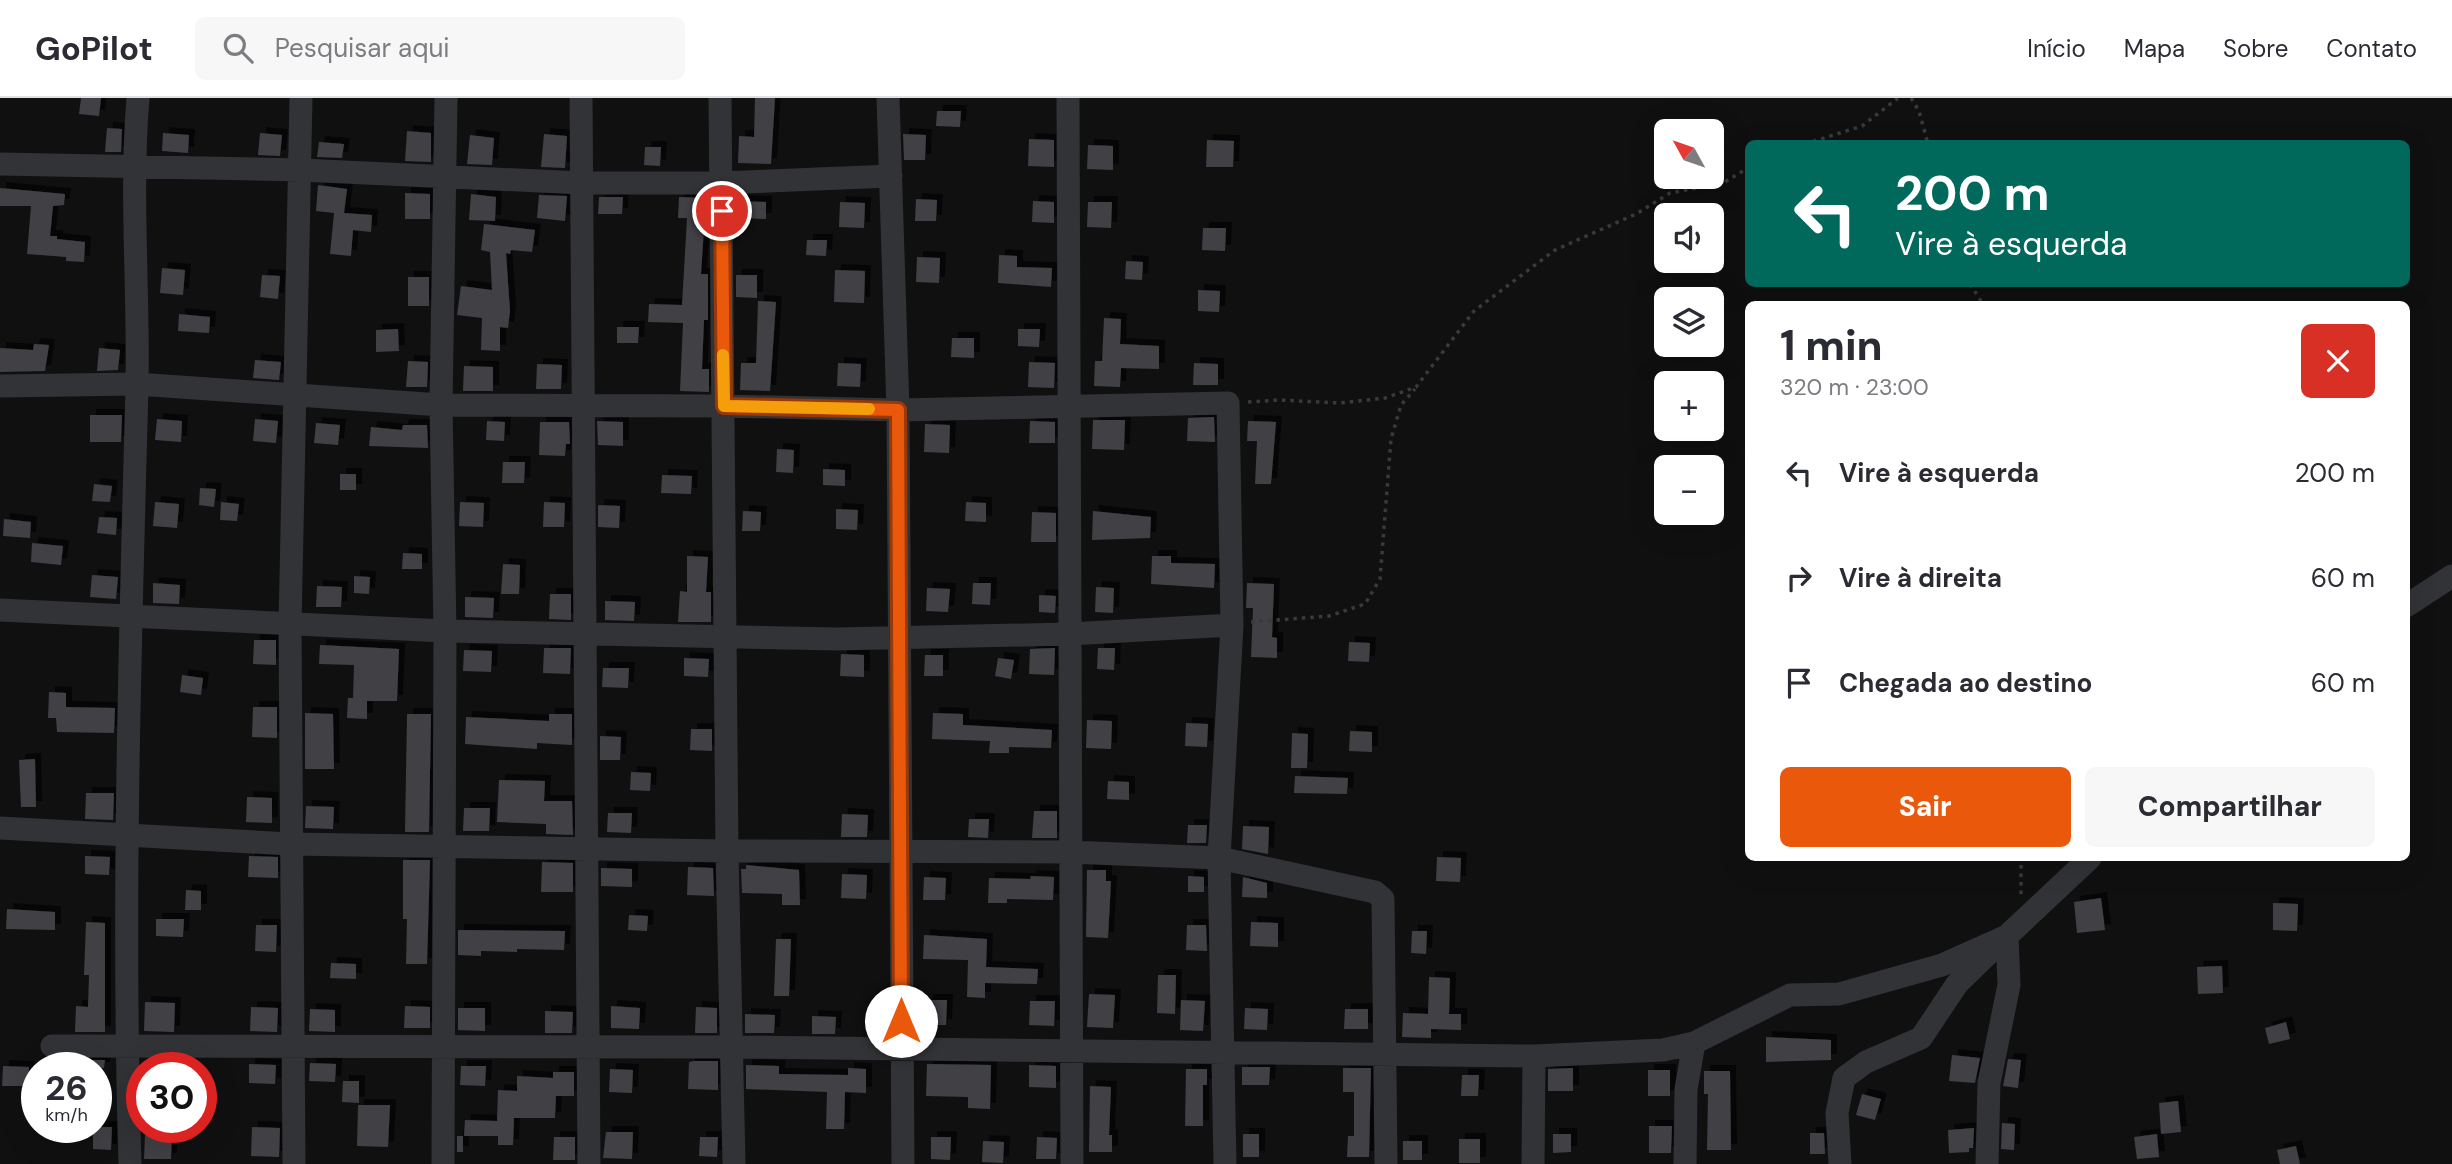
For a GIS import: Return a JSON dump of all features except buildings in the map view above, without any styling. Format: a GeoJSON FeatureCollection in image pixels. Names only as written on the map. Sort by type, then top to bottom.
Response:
{"type":"FeatureCollection","features":[{"type":"Feature","properties":{"kind":"street"},"geometry":{"type":"LineString","coordinates":[[130,1164],[127,836],[129,614],[137,384],[135,139],[138,98]]}},
{"type":"Feature","properties":{"kind":"street"},"geometry":{"type":"LineString","coordinates":[[294,1164],[290,626],[301,98]]}},
{"type":"Feature","properties":{"kind":"street"},"geometry":{"type":"LineString","coordinates":[[443,1164],[445,631],[441,405],[447,178],[446,98]]}},
{"type":"Feature","properties":{"kind":"street"},"geometry":{"type":"LineString","coordinates":[[581,98],[589,1164]]}},
{"type":"Feature","properties":{"kind":"street"},"geometry":{"type":"LineString","coordinates":[[720,98],[727,851],[734,1164]]}},
{"type":"Feature","properties":{"kind":"street"},"geometry":{"type":"LineString","coordinates":[[888,98],[898,410],[903,1164]]}},
{"type":"Feature","properties":{"kind":"street"},"geometry":{"type":"LineString","coordinates":[[1068,98],[1067,407],[1072,1164]]}},
{"type":"Feature","properties":{"kind":"street"},"geometry":{"type":"LineString","coordinates":[[0,164],[301,170],[582,183],[721,183],[891,177]]}},
{"type":"Feature","properties":{"kind":"street"},"geometry":{"type":"LineString","coordinates":[[0,386],[137,384],[441,405],[898,410],[1228,403],[1231,625],[1219,858],[1223,952],[1225,1164]]}},
{"type":"Feature","properties":{"kind":"street"},"geometry":{"type":"LineString","coordinates":[[2410,603],[2452,576]]}},
{"type":"Feature","properties":{"kind":"street"},"geometry":{"type":"LineString","coordinates":[[0,610],[129,614],[290,626],[445,631],[900,639],[1069,634],[1231,625]]}},
{"type":"Feature","properties":{"kind":"street"},"geometry":{"type":"LineString","coordinates":[[0,828],[290,844],[901,853],[1069,852],[1219,858],[1375,892],[1383,899],[1386,1164]]}},
{"type":"Feature","properties":{"kind":"street"},"geometry":{"type":"LineString","coordinates":[[1840,1164],[1837,1113],[1844,1078],[1866,1062],[1921,1038],[1956,984],[2088,861]]}},
{"type":"Feature","properties":{"kind":"street"},"geometry":{"type":"LineString","coordinates":[[52,1046],[589,1046],[1534,1056],[1663,1051],[1695,1043],[1790,995],[1839,994],[1941,965],[2007,936]]}},
{"type":"Feature","properties":{"kind":"street"},"geometry":{"type":"LineString","coordinates":[[1987,1164],[1989,1083],[2009,985],[2007,936]]}},
{"type":"Feature","properties":{"kind":"street"},"geometry":{"type":"LineString","coordinates":[[1685,1164],[1686,1089],[1695,1043]]}},
{"type":"Feature","properties":{"kind":"street"},"geometry":{"type":"LineString","coordinates":[[1534,1056],[1534,1164]]}},
{"type":"Feature","properties":{"kind":"path"},"geometry":{"type":"LineString","coordinates":[[1818,140],[1862,126],[1898,98]]}},
{"type":"Feature","properties":{"kind":"path"},"geometry":{"type":"LineString","coordinates":[[1911,98],[1919,111],[1927,140]]}},
{"type":"Feature","properties":{"kind":"path"},"geometry":{"type":"LineString","coordinates":[[1231,625],[1329,616],[1365,604],[1380,579],[1391,439],[1401,405],[1474,311],[1555,250],[1636,214],[1671,193],[1723,183],[1745,170]]}},
{"type":"Feature","properties":{"kind":"path"},"geometry":{"type":"LineString","coordinates":[[1228,403],[1279,400],[1340,404],[1385,398],[1416,387]]}},
{"type":"Feature","properties":{"kind":"slow traffic"},"geometry":{"type":"LineString","coordinates":[[723,355],[724,406],[869,409]]}},
{"type":"Feature","properties":{"kind":"route"},"geometry":{"type":"LineString","coordinates":[[722,211],[724,406],[898,410],[901,1021]]}}]}
